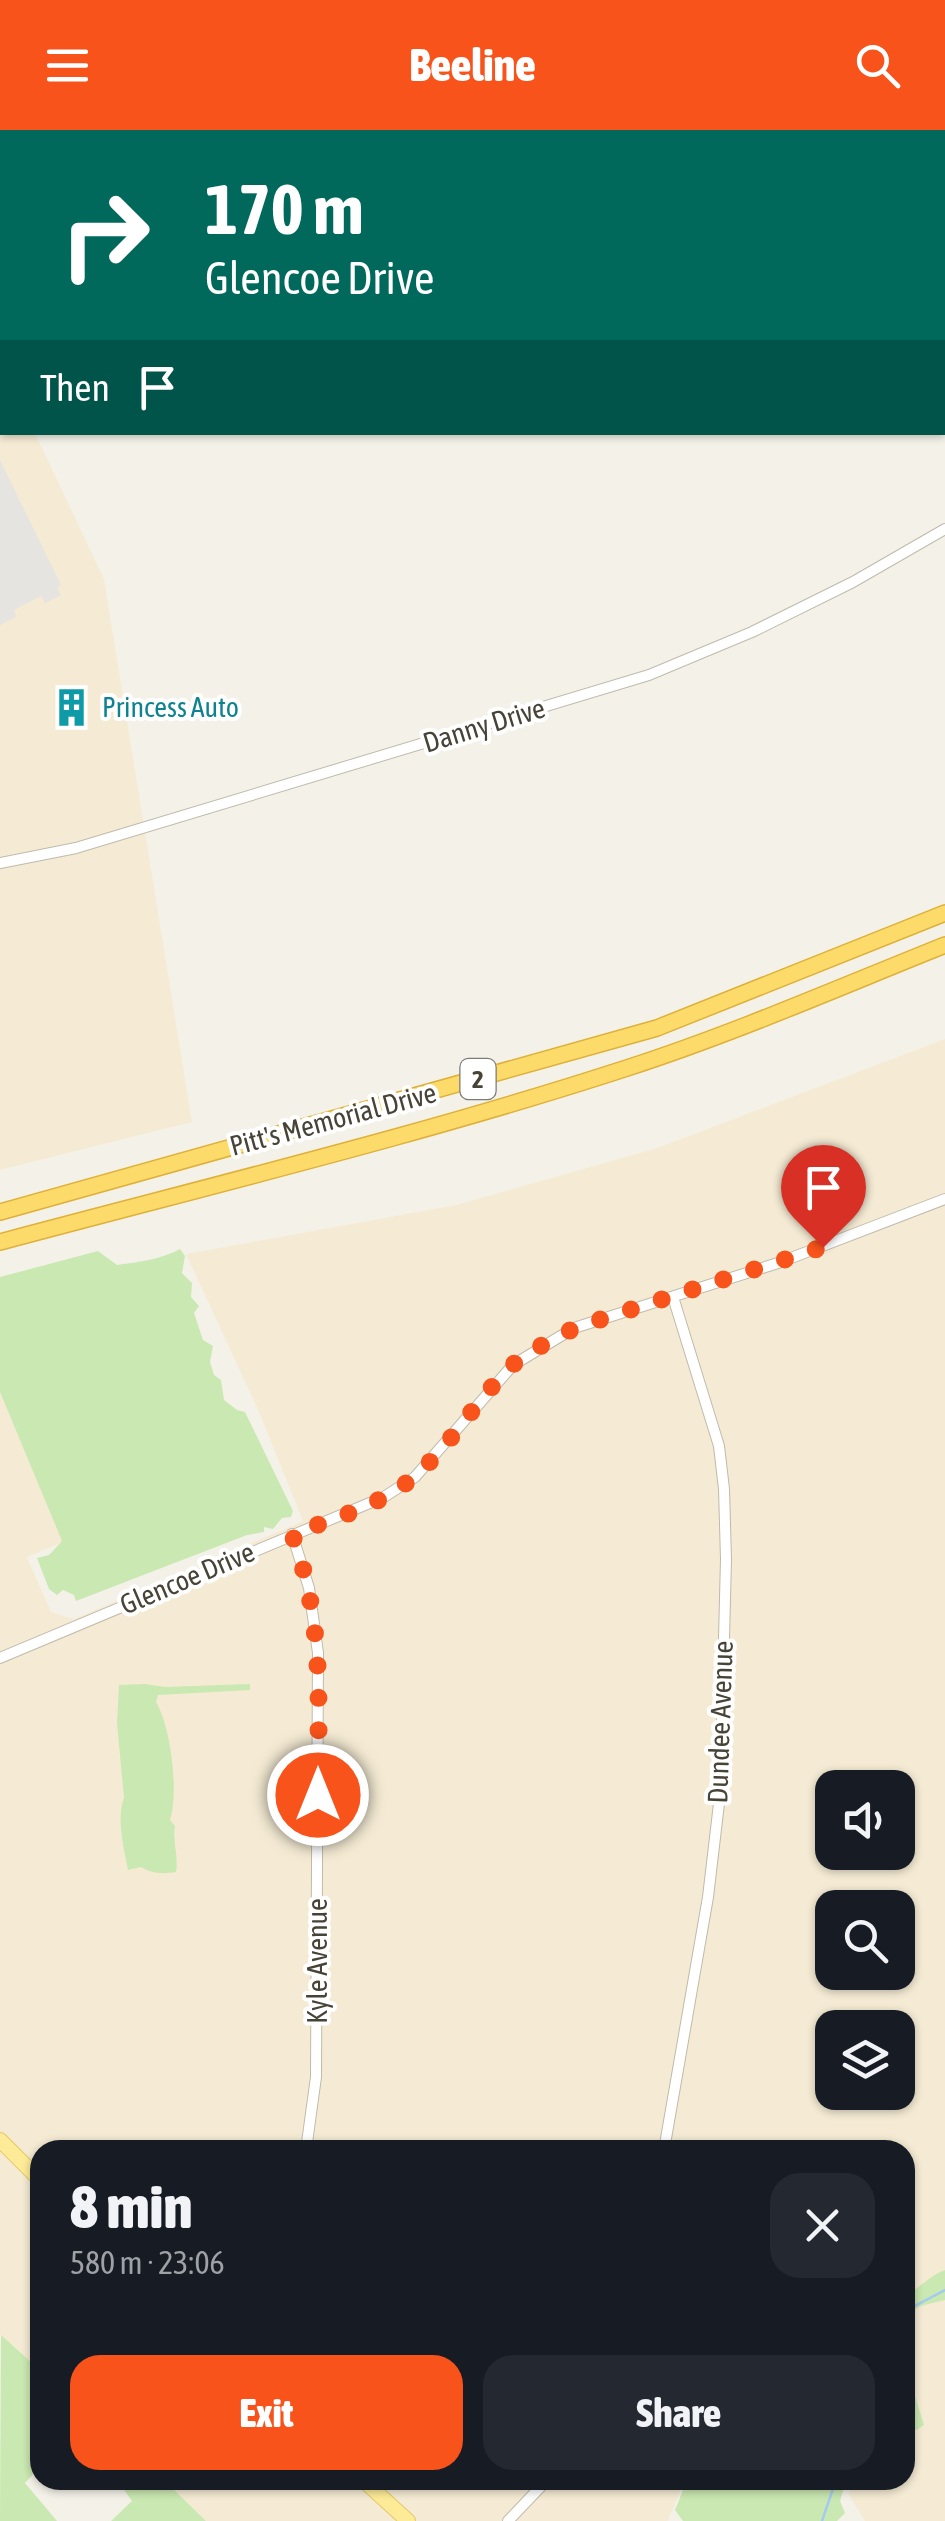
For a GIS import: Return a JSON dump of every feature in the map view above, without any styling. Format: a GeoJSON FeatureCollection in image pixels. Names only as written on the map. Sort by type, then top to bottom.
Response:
{"type":"FeatureCollection","features":[{"type":"Feature","properties":{"kind":"highway","name":"Pitt's Memorial Drive"},"geometry":{"type":"LineString","coordinates":[[0,1212],[656,1028],[945,912]]}},
{"type":"Feature","properties":{"kind":"highway","name":"Pitt's Memorial Drive"},"geometry":{"type":"LineString","coordinates":[[0,1242],[627,1068],[945,945]]}},
{"type":"Feature","properties":{"kind":"main road"},"geometry":{"type":"LineString","coordinates":[[0,2140],[30,2170]]}},
{"type":"Feature","properties":{"kind":"main road"},"geometry":{"type":"LineString","coordinates":[[374,2490],[408,2521]]}},
{"type":"Feature","properties":{"kind":"street","name":"Danny Drive"},"geometry":{"type":"LineString","coordinates":[[0,863],[76,848],[649,675],[752,632],[854,582],[945,528]]}},
{"type":"Feature","properties":{"kind":"street","name":"Glencoe Drive"},"geometry":{"type":"LineString","coordinates":[[0,1658],[292,1534],[358,1510],[401,1487],[513,1365],[574,1328],[810,1252],[945,1199]]}},
{"type":"Feature","properties":{"kind":"street","name":"Dundee Avenue"},"geometry":{"type":"LineString","coordinates":[[666,2140],[706,1910],[720,1796],[726,1559],[724,1489],[717,1438],[673,1297]]}},
{"type":"Feature","properties":{"kind":"street","name":"Kyle Avenue"},"geometry":{"type":"LineString","coordinates":[[292,1534],[309,1588],[318,1653],[316,2076],[307,2140]]}},
{"type":"Feature","properties":{"kind":"street"},"geometry":{"type":"LineString","coordinates":[[508,2521],[537,2490]]}},
{"type":"Feature","properties":{"kind":"shaded area"},"geometry":{"type":"Polygon","coordinates":[[[0,435],[36,435],[104,579],[192,1122],[0,1170],[0,435]]]}},
{"type":"Feature","properties":{"kind":"shaded area"},"geometry":{"type":"Polygon","coordinates":[[[0,460],[61,585],[57,588],[61,595],[45,603],[41,596],[14,610],[16,617],[0,625],[0,460]]]}},
{"type":"Feature","properties":{"kind":"shaded area"},"geometry":{"type":"Polygon","coordinates":[[[945,1039],[945,2275],[915,2289],[915,2140],[30,2140],[30,2361],[0,2334],[0,1392],[63,1542],[27,1557],[51,1612],[74,1619],[303,1521],[259,1412],[186,1254],[456,1205],[657,1148],[945,1039]]]}},
{"type":"Feature","properties":{"kind":"shaded area"},"geometry":{"type":"Polygon","coordinates":[[[945,2300],[945,2521],[865,2521],[849,2495],[850,2490],[915,2490],[915,2310],[945,2300]]]}},
{"type":"Feature","properties":{"kind":"shaded area"},"geometry":{"type":"Polygon","coordinates":[[[174,2490],[681,2490],[668,2521],[206,2521],[174,2490]]]}},
{"type":"Feature","properties":{"kind":"green space"},"geometry":{"type":"Polygon","coordinates":[[[180,1249],[185,1256],[182,1273],[192,1283],[191,1297],[199,1306],[194,1313],[203,1340],[213,1346],[210,1362],[214,1375],[221,1380],[224,1400],[245,1412],[293,1511],[291,1517],[282,1518],[273,1529],[264,1527],[264,1532],[247,1535],[76,1601],[74,1595],[63,1590],[57,1595],[49,1589],[37,1558],[49,1555],[62,1541],[0,1392],[0,1277],[98,1251],[117,1265],[158,1258],[180,1249]]]}},
{"type":"Feature","properties":{"kind":"green space"},"geometry":{"type":"Polygon","coordinates":[[[250,1684],[250,1690],[158,1695],[156,1702],[172,1760],[174,1793],[170,1820],[175,1826],[176,1872],[158,1873],[141,1867],[128,1870],[123,1843],[119,1685],[250,1684]]]}},
{"type":"Feature","properties":{"kind":"green space"},"geometry":{"type":"Polygon","coordinates":[[[945,2270],[945,2300],[915,2310],[915,2289],[945,2270]]]}},
{"type":"Feature","properties":{"kind":"green space"},"geometry":{"type":"Polygon","coordinates":[[[1,2335],[30,2361],[30,2478],[25,2483],[57,2521],[0,2521],[1,2335]]]}},
{"type":"Feature","properties":{"kind":"green space"},"geometry":{"type":"Polygon","coordinates":[[[915,2396],[924,2425],[915,2430],[915,2396]]]}},
{"type":"Feature","properties":{"kind":"green space"},"geometry":{"type":"Polygon","coordinates":[[[124,2490],[174,2490],[206,2521],[111,2521],[132,2501],[124,2490]]]}},
{"type":"Feature","properties":{"kind":"green space"},"geometry":{"type":"Polygon","coordinates":[[[683,2490],[843,2490],[840,2501],[845,2513],[837,2521],[683,2521],[675,2510],[683,2490]]]}},
{"type":"Feature","properties":{"kind":"waterway"},"geometry":{"type":"LineString","coordinates":[[915,2306],[945,2290]]}},
{"type":"Feature","properties":{"kind":"waterway"},"geometry":{"type":"LineString","coordinates":[[822,2521],[833,2490]]}},
{"type":"Feature","properties":{"kind":"place","name":"Princess Auto"},"geometry":{"type":"Point","coordinates":[72,707]}},
{"type":"Feature","properties":{"kind":"route"},"geometry":{"type":"LineString","coordinates":[[318,1795],[317,1632],[304,1565],[292,1534],[358,1510],[401,1487],[513,1365],[541,1345],[574,1328],[823,1247]]}}]}
